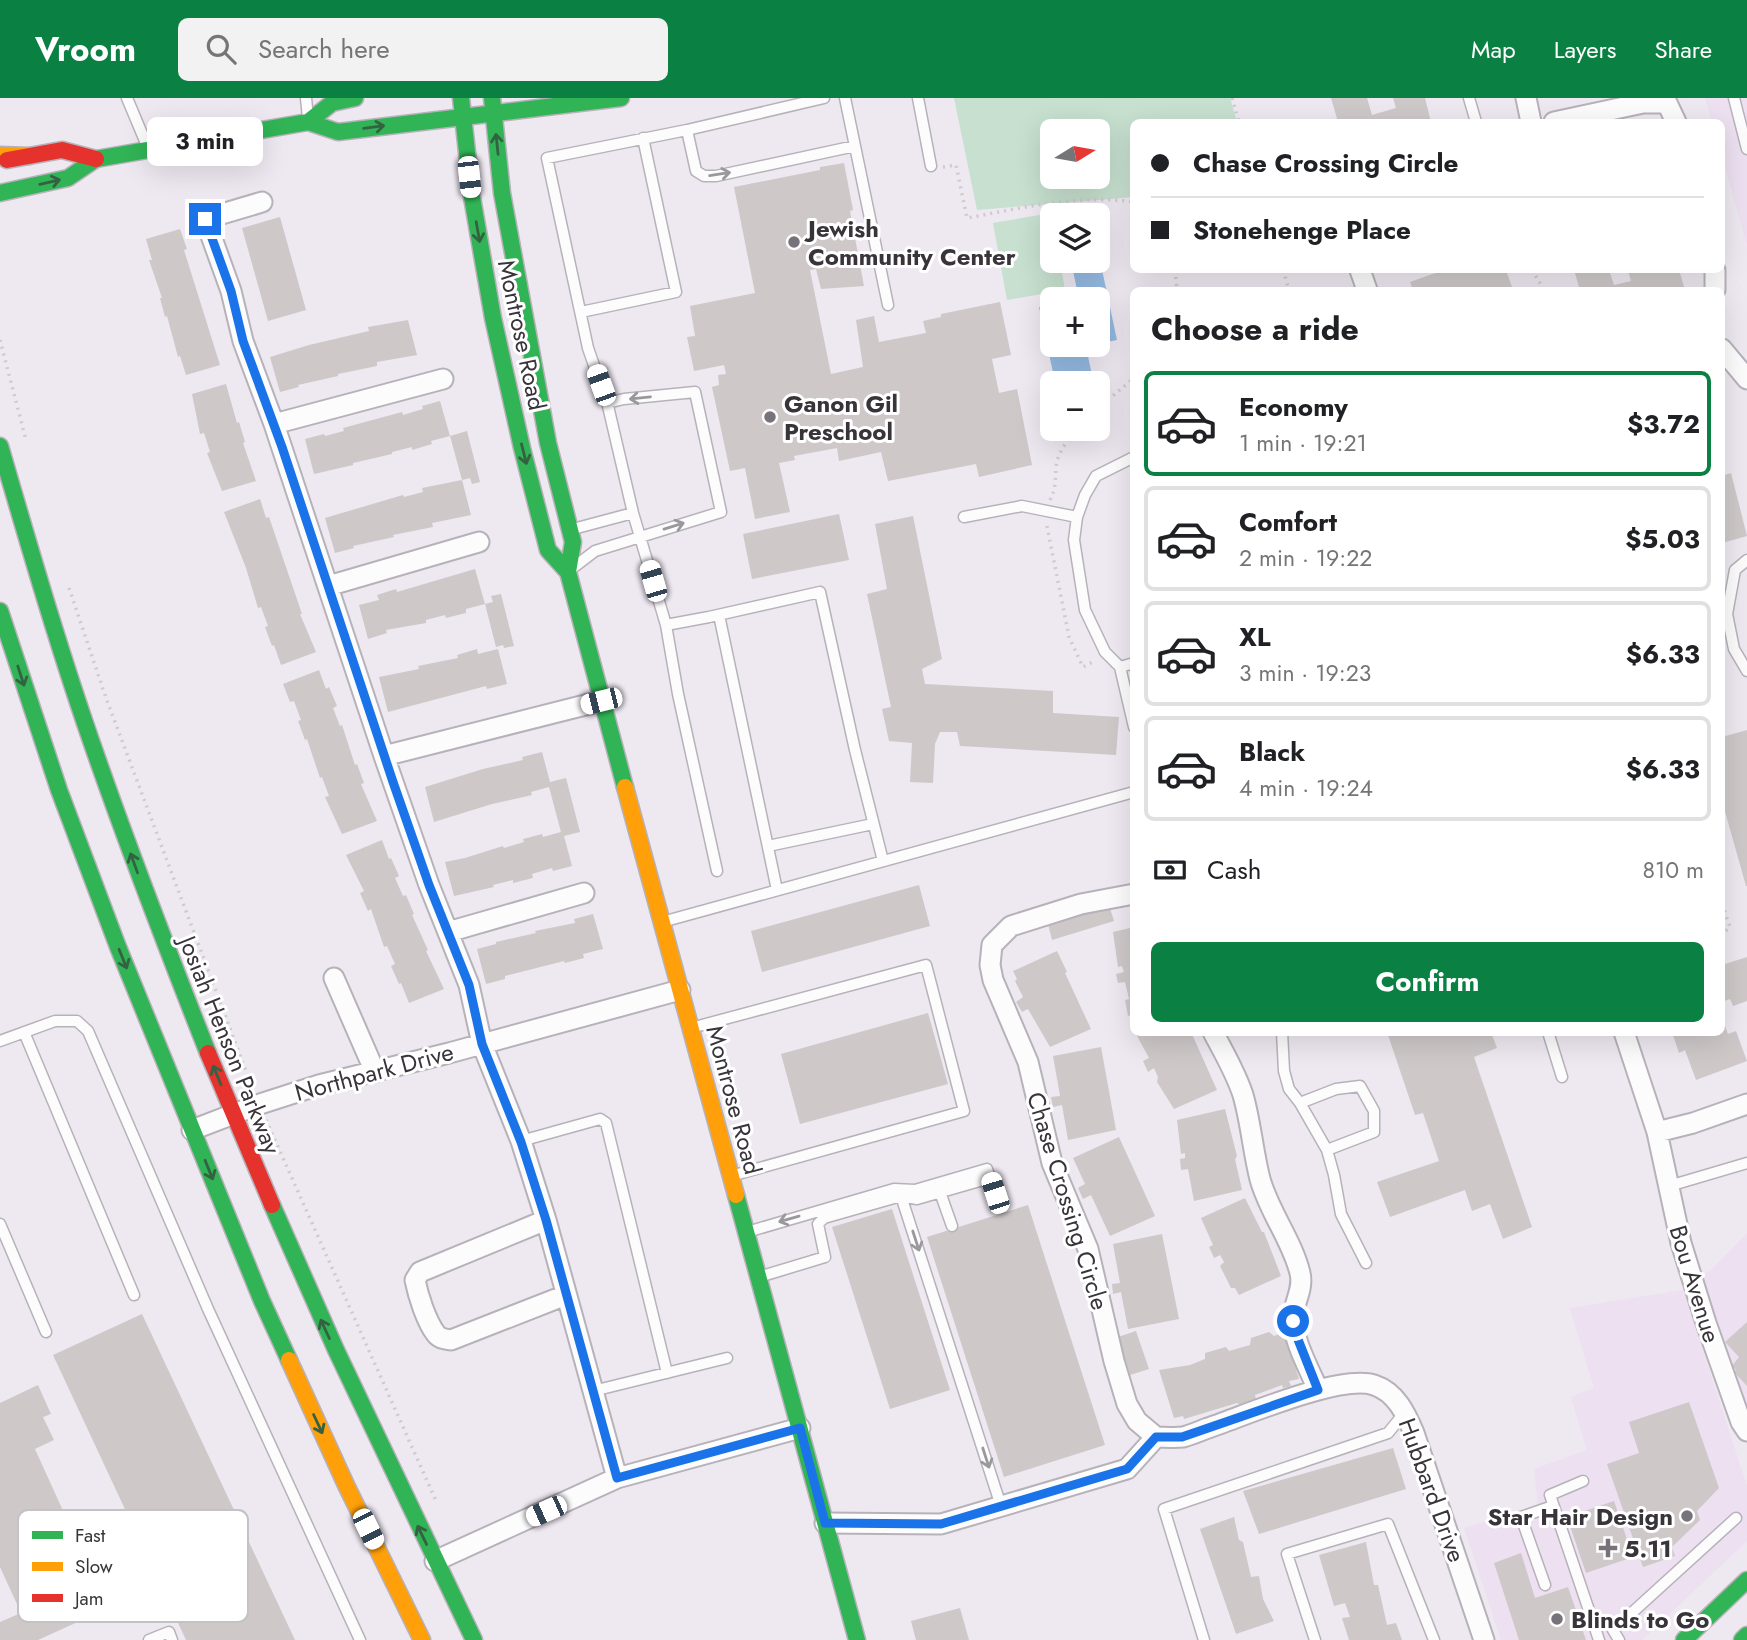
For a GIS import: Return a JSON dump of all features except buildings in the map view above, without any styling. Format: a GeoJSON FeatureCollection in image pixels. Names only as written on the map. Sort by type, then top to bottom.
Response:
{"type":"FeatureCollection","features":[{"type":"Feature","properties":{"kind":"street"},"geometry":{"type":"LineString","coordinates":[[308,122],[332,103],[355,98]]}},
{"type":"Feature","properties":{"kind":"street","name":"Montrose Road"},"geometry":{"type":"LineString","coordinates":[[461,98],[472,197],[493,318],[522,448],[548,550],[568,572]]}},
{"type":"Feature","properties":{"kind":"street"},"geometry":{"type":"LineString","coordinates":[[0,193],[68,178],[96,159],[308,122],[338,132],[462,115],[493,105],[621,98]]}},
{"type":"Feature","properties":{"kind":"street"},"geometry":{"type":"LineString","coordinates":[[1526,98],[1530,119]]}},
{"type":"Feature","properties":{"kind":"street"},"geometry":{"type":"LineString","coordinates":[[1568,119],[1643,103],[1667,103],[1675,119]]}},
{"type":"Feature","properties":{"kind":"street","name":"Montrose Road"},"geometry":{"type":"LineString","coordinates":[[493,105],[502,193],[523,312],[548,443],[573,542],[568,572],[857,1640]]}},
{"type":"Feature","properties":{"kind":"street"},"geometry":{"type":"LineString","coordinates":[[0,162],[62,150],[96,159]]}},
{"type":"Feature","properties":{"kind":"street"},"geometry":{"type":"LineString","coordinates":[[0,155],[29,156]]}},
{"type":"Feature","properties":{"kind":"street"},"geometry":{"type":"LineString","coordinates":[[262,202],[205,219],[231,291],[243,341],[274,424],[384,756],[429,885],[469,985],[482,1044],[521,1142],[546,1220],[617,1478]]}},
{"type":"Feature","properties":{"kind":"street"},"geometry":{"type":"LineString","coordinates":[[1725,353],[1747,379]]}},
{"type":"Feature","properties":{"kind":"street"},"geometry":{"type":"LineString","coordinates":[[274,424],[443,379]]}},
{"type":"Feature","properties":{"kind":"street","name":"Josiah Henson Parkway"},"geometry":{"type":"LineString","coordinates":[[0,446],[101,775],[159,931],[303,1280],[387,1463],[474,1640]]}},
{"type":"Feature","properties":{"kind":"street"},"geometry":{"type":"LineString","coordinates":[[328,586],[479,542]]}},
{"type":"Feature","properties":{"kind":"street"},"geometry":{"type":"LineString","coordinates":[[0,611],[59,790],[118,947],[262,1301],[346,1485],[422,1640]]}},
{"type":"Feature","properties":{"kind":"street"},"geometry":{"type":"LineString","coordinates":[[384,756],[601,701]]}},
{"type":"Feature","properties":{"kind":"street"},"geometry":{"type":"LineString","coordinates":[[448,932],[584,893]]}},
{"type":"Feature","properties":{"kind":"street","name":"Chase Crossing Circle"},"geometry":{"type":"LineString","coordinates":[[1130,895],[1081,904],[1011,926],[992,945],[990,965],[993,981],[1028,1062],[1052,1163],[1088,1249],[1127,1405],[1136,1421],[1156,1437]]}},
{"type":"Feature","properties":{"kind":"street"},"geometry":{"type":"LineString","coordinates":[[334,978],[375,1072]]}},
{"type":"Feature","properties":{"kind":"street","name":"Northpark Drive"},"geometry":{"type":"LineString","coordinates":[[192,1130],[319,1085],[680,990]]}},
{"type":"Feature","properties":{"kind":"street"},"geometry":{"type":"LineString","coordinates":[[1215,1036],[1235,1072],[1243,1095],[1260,1180],[1297,1260],[1301,1289],[1294,1305],[1293,1321],[1318,1390]]}},
{"type":"Feature","properties":{"kind":"street","name":"Bou Avenue"},"geometry":{"type":"LineString","coordinates":[[1624,1036],[1657,1132],[1681,1243],[1706,1323],[1741,1422],[1747,1431]]}},
{"type":"Feature","properties":{"kind":"street"},"geometry":{"type":"LineString","coordinates":[[1657,1132],[1693,1123],[1747,1104]]}},
{"type":"Feature","properties":{"kind":"street"},"geometry":{"type":"LineString","coordinates":[[546,1220],[420,1272],[415,1280],[418,1296],[436,1334],[442,1339],[451,1340],[566,1294]]}},
{"type":"Feature","properties":{"kind":"street","name":"Hubbard Drive"},"geometry":{"type":"LineString","coordinates":[[1156,1437],[1182,1437],[1318,1390],[1358,1383],[1376,1385],[1393,1396],[1405,1412],[1415,1433],[1484,1640]]}},
{"type":"Feature","properties":{"kind":"street"},"geometry":{"type":"LineString","coordinates":[[435,1561],[617,1478],[800,1428]]}},
{"type":"Feature","properties":{"kind":"street"},"geometry":{"type":"LineString","coordinates":[[825,1523],[941,1524],[1127,1469],[1156,1437]]}},
{"type":"Feature","properties":{"kind":"street"},"geometry":{"type":"LineString","coordinates":[[1684,1640],[1747,1580]]}},
{"type":"Feature","properties":{"kind":"street"},"geometry":{"type":"LineString","coordinates":[[1742,1640],[1747,1635]]}},
{"type":"Feature","properties":{"kind":"lane"},"geometry":{"type":"LineString","coordinates":[[127,98],[148,149]]}},
{"type":"Feature","properties":{"kind":"lane"},"geometry":{"type":"LineString","coordinates":[[306,98],[308,122]]}},
{"type":"Feature","properties":{"kind":"lane"},"geometry":{"type":"LineString","coordinates":[[717,871],[678,694],[666,625],[633,513],[607,403],[588,348],[547,158],[687,130],[824,98]]}},
{"type":"Feature","properties":{"kind":"lane"},"geometry":{"type":"LineString","coordinates":[[845,98],[888,305]]}},
{"type":"Feature","properties":{"kind":"lane"},"geometry":{"type":"LineString","coordinates":[[918,98],[931,166]]}},
{"type":"Feature","properties":{"kind":"lane"},"geometry":{"type":"LineString","coordinates":[[1469,98],[1475,119]]}},
{"type":"Feature","properties":{"kind":"lane"},"geometry":{"type":"LineString","coordinates":[[1734,98],[1747,149]]}},
{"type":"Feature","properties":{"kind":"lane"},"geometry":{"type":"LineString","coordinates":[[687,130],[696,171],[704,176],[716,176],[855,146]]}},
{"type":"Feature","properties":{"kind":"lane"},"geometry":{"type":"LineString","coordinates":[[580,312],[676,292],[643,138]]}},
{"type":"Feature","properties":{"kind":"lane"},"geometry":{"type":"LineString","coordinates":[[568,572],[595,551],[721,512],[695,392],[607,403]]}},
{"type":"Feature","properties":{"kind":"lane"},"geometry":{"type":"LineString","coordinates":[[1130,459],[1096,476],[1077,517],[1074,540],[1085,610],[1105,652],[1120,667],[1130,710]]}},
{"type":"Feature","properties":{"kind":"lane"},"geometry":{"type":"LineString","coordinates":[[964,517],[1022,506],[1077,517]]}},
{"type":"Feature","properties":{"kind":"lane"},"geometry":{"type":"LineString","coordinates":[[545,536],[633,513]]}},
{"type":"Feature","properties":{"kind":"lane"},"geometry":{"type":"LineString","coordinates":[[1747,560],[1735,570],[1727,614],[1734,649],[1747,671]]}},
{"type":"Feature","properties":{"kind":"lane"},"geometry":{"type":"LineString","coordinates":[[666,625],[820,592],[883,861]]}},
{"type":"Feature","properties":{"kind":"lane"},"geometry":{"type":"LineString","coordinates":[[719,615],[777,890]]}},
{"type":"Feature","properties":{"kind":"lane"},"geometry":{"type":"LineString","coordinates":[[1120,667],[1130,664]]}},
{"type":"Feature","properties":{"kind":"lane"},"geometry":{"type":"LineString","coordinates":[[661,922],[1130,793]]}},
{"type":"Feature","properties":{"kind":"lane"},"geometry":{"type":"LineString","coordinates":[[768,846],[873,824]]}},
{"type":"Feature","properties":{"kind":"lane"},"geometry":{"type":"LineString","coordinates":[[690,1029],[926,965],[964,1111],[731,1176]]}},
{"type":"Feature","properties":{"kind":"lane"},"geometry":{"type":"LineString","coordinates":[[0,1041],[55,1021],[77,1021],[88,1031],[208,1308],[360,1640]]}},
{"type":"Feature","properties":{"kind":"lane"},"geometry":{"type":"LineString","coordinates":[[24,1032],[134,1295]]}},
{"type":"Feature","properties":{"kind":"lane"},"geometry":{"type":"LineString","coordinates":[[1282,1036],[1284,1070],[1289,1089],[1327,1150],[1340,1214],[1366,1263]]}},
{"type":"Feature","properties":{"kind":"lane"},"geometry":{"type":"LineString","coordinates":[[1549,1036],[1562,1077]]}},
{"type":"Feature","properties":{"kind":"lane"},"geometry":{"type":"LineString","coordinates":[[1300,1103],[1336,1089],[1360,1086],[1374,1111],[1374,1132],[1327,1150]]}},
{"type":"Feature","properties":{"kind":"lane"},"geometry":{"type":"LineString","coordinates":[[521,1142],[600,1119],[606,1123],[667,1373]]}},
{"type":"Feature","properties":{"kind":"lane"},"geometry":{"type":"LineString","coordinates":[[1669,1186],[1747,1163]]}},
{"type":"Feature","properties":{"kind":"lane"},"geometry":{"type":"LineString","coordinates":[[746,1232],[894,1189],[915,1189],[987,1169],[1000,1208]]}},
{"type":"Feature","properties":{"kind":"lane"},"geometry":{"type":"LineString","coordinates":[[758,1277],[825,1257],[818,1224],[824,1218],[901,1196],[917,1199],[990,1178]]}},
{"type":"Feature","properties":{"kind":"lane"},"geometry":{"type":"LineString","coordinates":[[940,1192],[952,1226]]}},
{"type":"Feature","properties":{"kind":"lane"},"geometry":{"type":"LineString","coordinates":[[901,1196],[1001,1506]]}},
{"type":"Feature","properties":{"kind":"lane"},"geometry":{"type":"LineString","coordinates":[[0,1224],[46,1332]]}},
{"type":"Feature","properties":{"kind":"lane"},"geometry":{"type":"LineString","coordinates":[[593,1391],[727,1358]]}},
{"type":"Feature","properties":{"kind":"lane"},"geometry":{"type":"LineString","coordinates":[[1204,1640],[1164,1509],[1388,1433],[1405,1412]]}},
{"type":"Feature","properties":{"kind":"lane"},"geometry":{"type":"LineString","coordinates":[[1583,1481],[1549,1495],[1601,1640],[1736,1518]]}},
{"type":"Feature","properties":{"kind":"lane"},"geometry":{"type":"LineString","coordinates":[[1545,1585],[1521,1517],[1553,1506]]}},
{"type":"Feature","properties":{"kind":"lane"},"geometry":{"type":"LineString","coordinates":[[1315,1640],[1287,1554],[1388,1524],[1434,1640]]}},
{"type":"Feature","properties":{"kind":"lane"},"geometry":{"type":"LineString","coordinates":[[1613,1630],[1619,1640]]}},
{"type":"Feature","properties":{"kind":"lane"},"geometry":{"type":"LineString","coordinates":[[149,1640],[169,1632],[173,1640]]}},
{"type":"Feature","properties":{"kind":"path"},"geometry":{"type":"LineString","coordinates":[[1232,98],[1238,119]]}},
{"type":"Feature","properties":{"kind":"path"},"geometry":{"type":"LineString","coordinates":[[931,166],[932,170],[956,165],[967,218],[1065,202],[1130,202]]}},
{"type":"Feature","properties":{"kind":"path"},"geometry":{"type":"LineString","coordinates":[[0,340],[27,446]]}},
{"type":"Feature","properties":{"kind":"path"},"geometry":{"type":"LineString","coordinates":[[1110,398],[1130,381]]}},
{"type":"Feature","properties":{"kind":"path"},"geometry":{"type":"LineString","coordinates":[[1048,505],[1055,491],[1056,467],[1060,453],[1069,441]]}},
{"type":"Feature","properties":{"kind":"path"},"geometry":{"type":"LineString","coordinates":[[1046,520],[1069,637],[1083,667],[1097,660],[1102,667]]}},
{"type":"Feature","properties":{"kind":"path"},"geometry":{"type":"LineString","coordinates":[[68,584],[165,859],[260,1104],[437,1503]]}},
{"type":"Feature","properties":{"kind":"path"},"geometry":{"type":"LineString","coordinates":[[1725,913],[1730,927],[1725,932]]}},
{"type":"Feature","properties":{"kind":"shaded area"},"geometry":{"type":"Polygon","coordinates":[[[1705,98],[1747,98],[1747,245],[1725,168],[1725,119],[1711,119],[1705,98]]]}},
{"type":"Feature","properties":{"kind":"shaded area"},"geometry":{"type":"Polygon","coordinates":[[[1747,1233],[1747,1404],[1735,1390],[1701,1277],[1747,1233]]]}},
{"type":"Feature","properties":{"kind":"shaded area"},"geometry":{"type":"Polygon","coordinates":[[[1683,1290],[1747,1486],[1747,1541],[1642,1640],[1501,1640],[1464,1528],[1538,1506],[1534,1469],[1587,1450],[1571,1397],[1594,1388],[1570,1308],[1683,1290]]]}},
{"type":"Feature","properties":{"kind":"green space"},"geometry":{"type":"Polygon","coordinates":[[[954,98],[1230,98],[1236,119],[1130,119],[1130,197],[977,210],[954,98]]]}},
{"type":"Feature","properties":{"kind":"green space"},"geometry":{"type":"Polygon","coordinates":[[[1040,215],[1040,273],[1062,273],[1064,287],[1040,287],[1040,294],[1007,300],[993,223],[1040,215]]]}},
{"type":"Feature","properties":{"kind":"water"},"geometry":{"type":"Polygon","coordinates":[[[1073,273],[1103,273],[1106,287],[1076,287],[1073,273]]]}},
{"type":"Feature","properties":{"kind":"water"},"geometry":{"type":"Polygon","coordinates":[[[1110,307],[1117,340],[1110,341],[1110,307]]]}},
{"type":"Feature","properties":{"kind":"water"},"geometry":{"type":"Polygon","coordinates":[[[1050,357],[1088,357],[1091,371],[1053,371],[1050,357]]]}},
{"type":"Feature","properties":{"kind":"traffic: fast"},"geometry":{"type":"LineString","coordinates":[[308,122],[332,103],[355,98]]}},
{"type":"Feature","properties":{"kind":"traffic: fast"},"geometry":{"type":"LineString","coordinates":[[461,98],[472,197],[493,318],[522,448],[548,550],[568,572]]}},
{"type":"Feature","properties":{"kind":"traffic: fast"},"geometry":{"type":"LineString","coordinates":[[492,98],[502,193],[548,443],[573,542],[568,572],[625,787]]}},
{"type":"Feature","properties":{"kind":"traffic: fast"},"geometry":{"type":"LineString","coordinates":[[0,193],[68,178],[96,159],[308,122],[338,132],[621,98]]}},
{"type":"Feature","properties":{"kind":"traffic: fast"},"geometry":{"type":"LineString","coordinates":[[0,446],[83,717],[208,1053]]}},
{"type":"Feature","properties":{"kind":"traffic: fast"},"geometry":{"type":"LineString","coordinates":[[0,611],[59,790],[118,947],[262,1301],[289,1360]]}},
{"type":"Feature","properties":{"kind":"traffic: fast"},"geometry":{"type":"LineString","coordinates":[[736,1195],[857,1640]]}},
{"type":"Feature","properties":{"kind":"traffic: fast"},"geometry":{"type":"LineString","coordinates":[[272,1205],[336,1350],[474,1640]]}},
{"type":"Feature","properties":{"kind":"traffic: fast"},"geometry":{"type":"LineString","coordinates":[[1684,1640],[1747,1580]]}},
{"type":"Feature","properties":{"kind":"traffic: fast"},"geometry":{"type":"LineString","coordinates":[[1742,1640],[1747,1635]]}},
{"type":"Feature","properties":{"kind":"traffic: slow"},"geometry":{"type":"LineString","coordinates":[[0,155],[29,156]]}},
{"type":"Feature","properties":{"kind":"traffic: slow"},"geometry":{"type":"LineString","coordinates":[[625,787],[736,1195]]}},
{"type":"Feature","properties":{"kind":"traffic: slow"},"geometry":{"type":"LineString","coordinates":[[289,1360],[346,1485],[422,1640]]}},
{"type":"Feature","properties":{"kind":"traffic: jam"},"geometry":{"type":"LineString","coordinates":[[7,160],[62,150],[96,159]]}},
{"type":"Feature","properties":{"kind":"traffic: jam"},"geometry":{"type":"LineString","coordinates":[[208,1053],[272,1205]]}},
{"type":"Feature","properties":{"kind":"place","name":"Jewish Community Center"},"geometry":{"type":"Point","coordinates":[794,242]}},
{"type":"Feature","properties":{"kind":"place","name":"Ganon Gil Preschool"},"geometry":{"type":"Point","coordinates":[770,417]}},
{"type":"Feature","properties":{"kind":"place","name":"Star Hair Design"},"geometry":{"type":"Point","coordinates":[1687,1516]}},
{"type":"Feature","properties":{"kind":"place","name":"5.11"},"geometry":{"type":"Point","coordinates":[1608,1548]}},
{"type":"Feature","properties":{"kind":"place","name":"Blinds to Go"},"geometry":{"type":"Point","coordinates":[1557,1619]}},
{"type":"Feature","properties":{"kind":"route"},"geometry":{"type":"LineString","coordinates":[[205,219],[231,291],[243,341],[282,447],[393,782],[429,885],[469,985],[482,1044],[521,1142],[546,1220],[617,1478],[800,1428],[825,1523],[941,1524],[1127,1469],[1156,1437],[1182,1437],[1318,1390],[1293,1321]]}}]}
